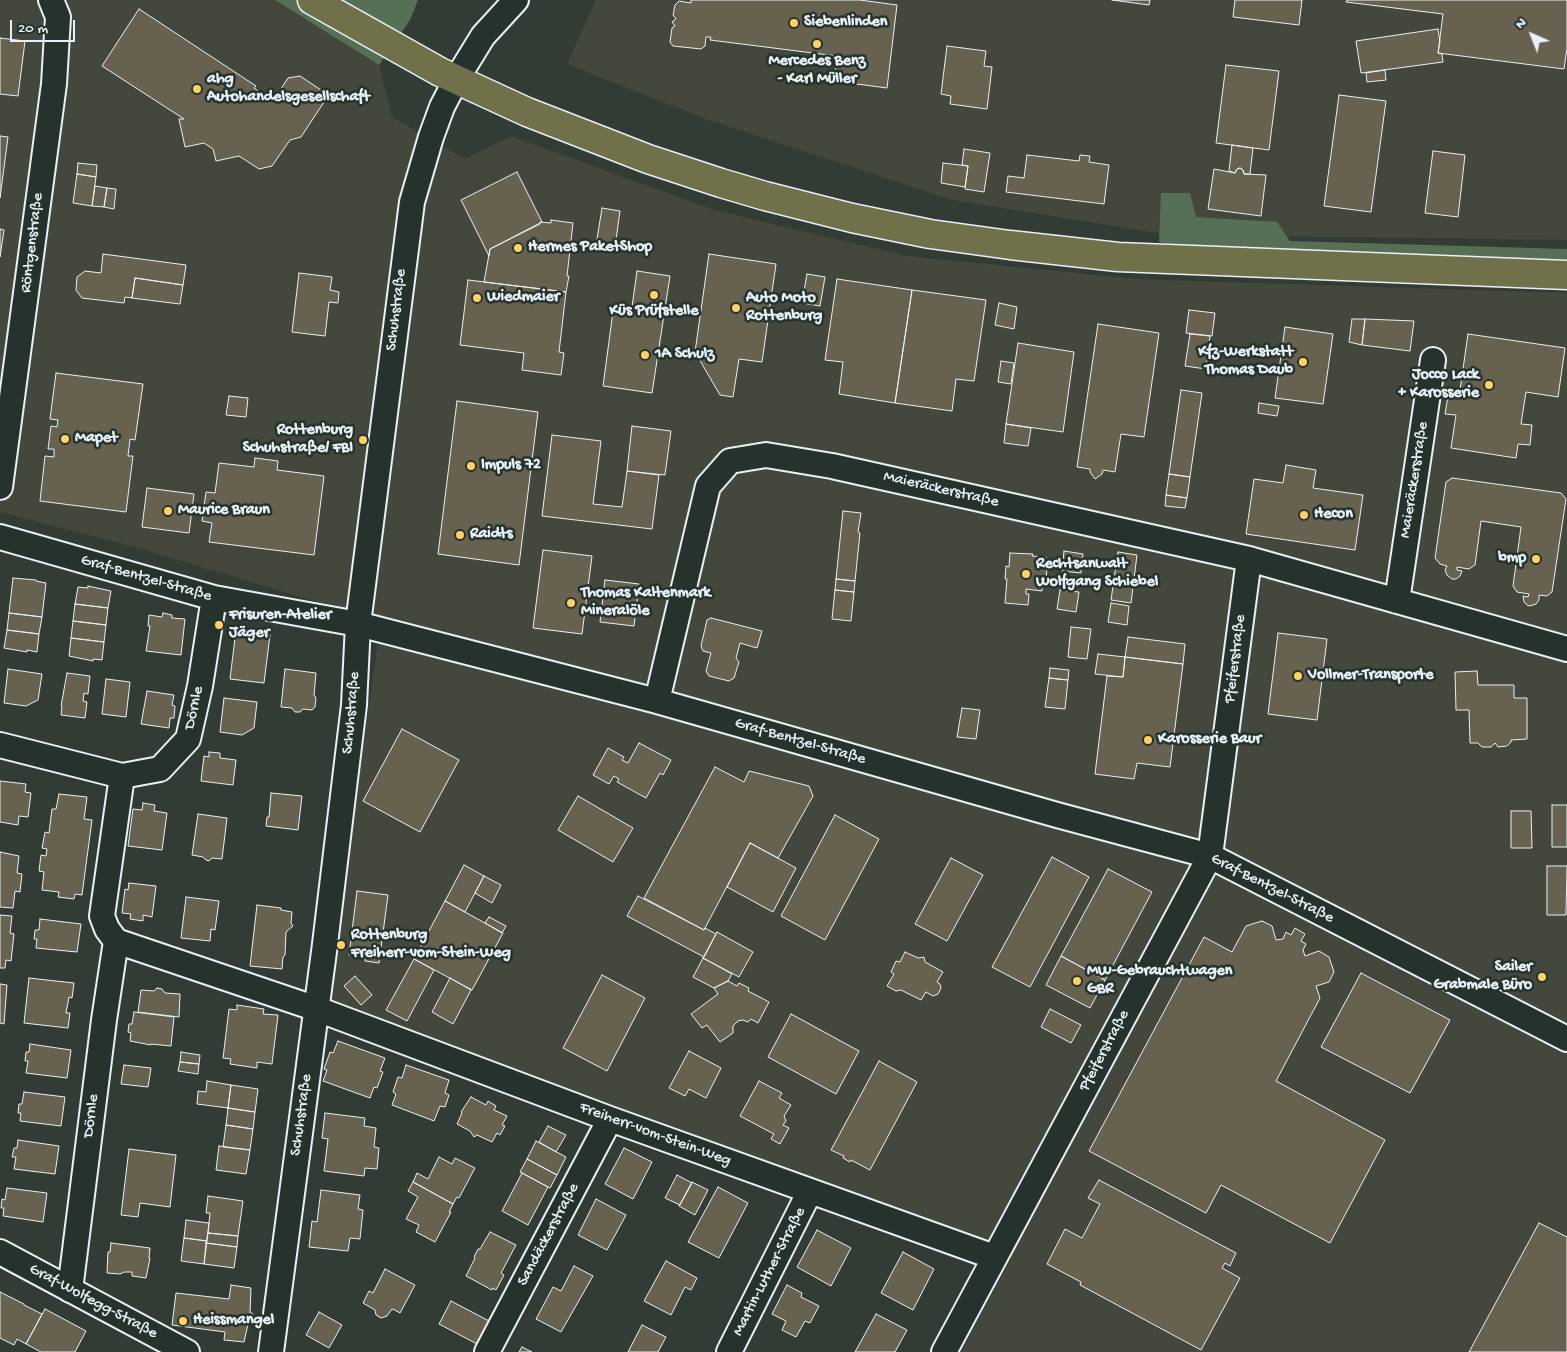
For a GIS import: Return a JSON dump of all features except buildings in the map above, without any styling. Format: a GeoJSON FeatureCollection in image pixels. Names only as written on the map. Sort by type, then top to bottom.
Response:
{"type":"FeatureCollection","features":[{"type":"Feature","properties":{"kind":"main road"},"geometry":{"type":"LineString","coordinates":[[312,0],[402,52],[456,80],[518,108],[648,159],[721,183],[810,208],[930,234],[1042,250],[1118,257],[1567,275]]}},
{"type":"Feature","properties":{"kind":"street","name":"Röntgenstraße"},"geometry":{"type":"LineString","coordinates":[[0,487],[54,84],[58,17],[51,0]]}},
{"type":"Feature","properties":{"kind":"street","name":"Schuhstraße"},"geometry":{"type":"LineString","coordinates":[[271,1352],[317,1009],[354,705],[358,624],[412,202],[442,107],[483,36],[516,0]]}},
{"type":"Feature","properties":{"kind":"street","name":"Maieräckerstraße"},"geometry":{"type":"LineString","coordinates":[[1397,601],[1433,360]]}},
{"type":"Feature","properties":{"kind":"street","name":"Maieräckerstraße"},"geometry":{"type":"LineString","coordinates":[[657,701],[708,486],[730,461],[766,455],[832,466],[1249,559],[1567,649]]}},
{"type":"Feature","properties":{"kind":"street","name":"Graf-Bentzel-Straße"},"geometry":{"type":"LineString","coordinates":[[0,537],[214,598],[358,624],[657,701],[1058,815],[1210,856],[1567,1039]]}},
{"type":"Feature","properties":{"kind":"street","name":"Pfeiferstraße"},"geometry":{"type":"LineString","coordinates":[[944,1352],[1210,856],[1249,559]]}},
{"type":"Feature","properties":{"kind":"street","name":"Dörnle"},"geometry":{"type":"LineString","coordinates":[[0,745],[122,776],[160,769],[188,739],[200,686],[214,598]]}},
{"type":"Feature","properties":{"kind":"street"},"geometry":{"type":"LineString","coordinates":[[122,776],[102,916],[116,942],[317,1009]]}},
{"type":"Feature","properties":{"kind":"street","name":"Dörnle"},"geometry":{"type":"LineString","coordinates":[[70,1290],[104,1020],[116,942]]}},
{"type":"Feature","properties":{"kind":"street","name":"Freiherr-vom-Stein-Weg"},"geometry":{"type":"LineString","coordinates":[[317,1009],[610,1119],[994,1257]]}},
{"type":"Feature","properties":{"kind":"street","name":"Sandäckerstraße"},"geometry":{"type":"LineString","coordinates":[[487,1352],[610,1119]]}},
{"type":"Feature","properties":{"kind":"street","name":"Martin-Luther-Straße"},"geometry":{"type":"LineString","coordinates":[[729,1352],[810,1191]]}},
{"type":"Feature","properties":{"kind":"street","name":"Graf-Wolfegg-Straße"},"geometry":{"type":"LineString","coordinates":[[0,1252],[186,1352]]}},
{"type":"Feature","properties":{"kind":"shaded area"},"geometry":{"type":"Polygon","coordinates":[[[0,0],[275,0],[379,65],[392,117],[465,159],[511,136],[714,210],[907,256],[1137,279],[1567,293],[1567,1352],[961,1352],[1012,1257],[982,1238],[326,1003],[381,621],[128,545],[0,512],[0,0]]]}},
{"type":"Feature","properties":{"kind":"shaded area"},"geometry":{"type":"Polygon","coordinates":[[[596,0],[1567,0],[1567,240],[1170,235],[952,200],[706,119],[567,64],[596,0]]]}},
{"type":"Feature","properties":{"kind":"green space"},"geometry":{"type":"Polygon","coordinates":[[[275,0],[418,0],[410,20],[379,65],[275,0]]]}},
{"type":"Feature","properties":{"kind":"green space"},"geometry":{"type":"Polygon","coordinates":[[[1161,193],[1190,193],[1196,217],[1277,222],[1290,241],[1567,249],[1567,262],[1181,246],[1159,242],[1161,193]]]}},
{"type":"Feature","properties":{"kind":"place","name":"Siebenlinden"},"geometry":{"type":"Point","coordinates":[794,23]}},
{"type":"Feature","properties":{"kind":"place","name":"Mercedes Benz - Karl Müller"},"geometry":{"type":"Point","coordinates":[817,44]}},
{"type":"Feature","properties":{"kind":"place","name":"ahg Autohandelsgesellschaft"},"geometry":{"type":"Point","coordinates":[197,89]}},
{"type":"Feature","properties":{"kind":"place","name":"Hermes PaketShop"},"geometry":{"type":"Point","coordinates":[518,248]}},
{"type":"Feature","properties":{"kind":"place","name":"Küs Prüfstelle"},"geometry":{"type":"Point","coordinates":[654,295]}},
{"type":"Feature","properties":{"kind":"place","name":"Wiedmaier"},"geometry":{"type":"Point","coordinates":[477,298]}},
{"type":"Feature","properties":{"kind":"place","name":"Auto Moto Rottenburg"},"geometry":{"type":"Point","coordinates":[736,308]}},
{"type":"Feature","properties":{"kind":"place","name":"1A Schulz"},"geometry":{"type":"Point","coordinates":[645,355]}},
{"type":"Feature","properties":{"kind":"place","name":"Kfz-Werkstatt Thomas Daub"},"geometry":{"type":"Point","coordinates":[1303,362]}},
{"type":"Feature","properties":{"kind":"place","name":"Jocco Lack + Karosserie"},"geometry":{"type":"Point","coordinates":[1489,385]}},
{"type":"Feature","properties":{"kind":"place","name":"Mapet"},"geometry":{"type":"Point","coordinates":[65,439]}},
{"type":"Feature","properties":{"kind":"place","name":"Rottenburg Schuhstraße/ FBI"},"geometry":{"type":"Point","coordinates":[363,440]}},
{"type":"Feature","properties":{"kind":"place","name":"Impuls 72"},"geometry":{"type":"Point","coordinates":[471,466]}},
{"type":"Feature","properties":{"kind":"place","name":"Maurice Braun"},"geometry":{"type":"Point","coordinates":[168,511]}},
{"type":"Feature","properties":{"kind":"place","name":"Hecon"},"geometry":{"type":"Point","coordinates":[1304,515]}},
{"type":"Feature","properties":{"kind":"place","name":"Raidts"},"geometry":{"type":"Point","coordinates":[460,535]}},
{"type":"Feature","properties":{"kind":"place","name":"bmp"},"geometry":{"type":"Point","coordinates":[1536,559]}},
{"type":"Feature","properties":{"kind":"place","name":"Rechtsanwalt Wolfgang Schiebel"},"geometry":{"type":"Point","coordinates":[1026,574]}},
{"type":"Feature","properties":{"kind":"place","name":"Thomas Kaltenmark Mineralöle"},"geometry":{"type":"Point","coordinates":[571,603]}},
{"type":"Feature","properties":{"kind":"place","name":"Frisuren-Atelier Jäger"},"geometry":{"type":"Point","coordinates":[219,625]}},
{"type":"Feature","properties":{"kind":"place","name":"Vollmer-Transporte"},"geometry":{"type":"Point","coordinates":[1298,676]}},
{"type":"Feature","properties":{"kind":"place","name":"Karosserie Baur"},"geometry":{"type":"Point","coordinates":[1148,740]}},
{"type":"Feature","properties":{"kind":"place","name":"Rottenburg Freiherr-vom-Stein-Weg"},"geometry":{"type":"Point","coordinates":[341,945]}},
{"type":"Feature","properties":{"kind":"place","name":"Sailer Grabmale Büro"},"geometry":{"type":"Point","coordinates":[1542,977]}},
{"type":"Feature","properties":{"kind":"place","name":"MW-Gebrauchtwagen GBR"},"geometry":{"type":"Point","coordinates":[1077,981]}},
{"type":"Feature","properties":{"kind":"place","name":"Heissmangel"},"geometry":{"type":"Point","coordinates":[183,1321]}}]}
